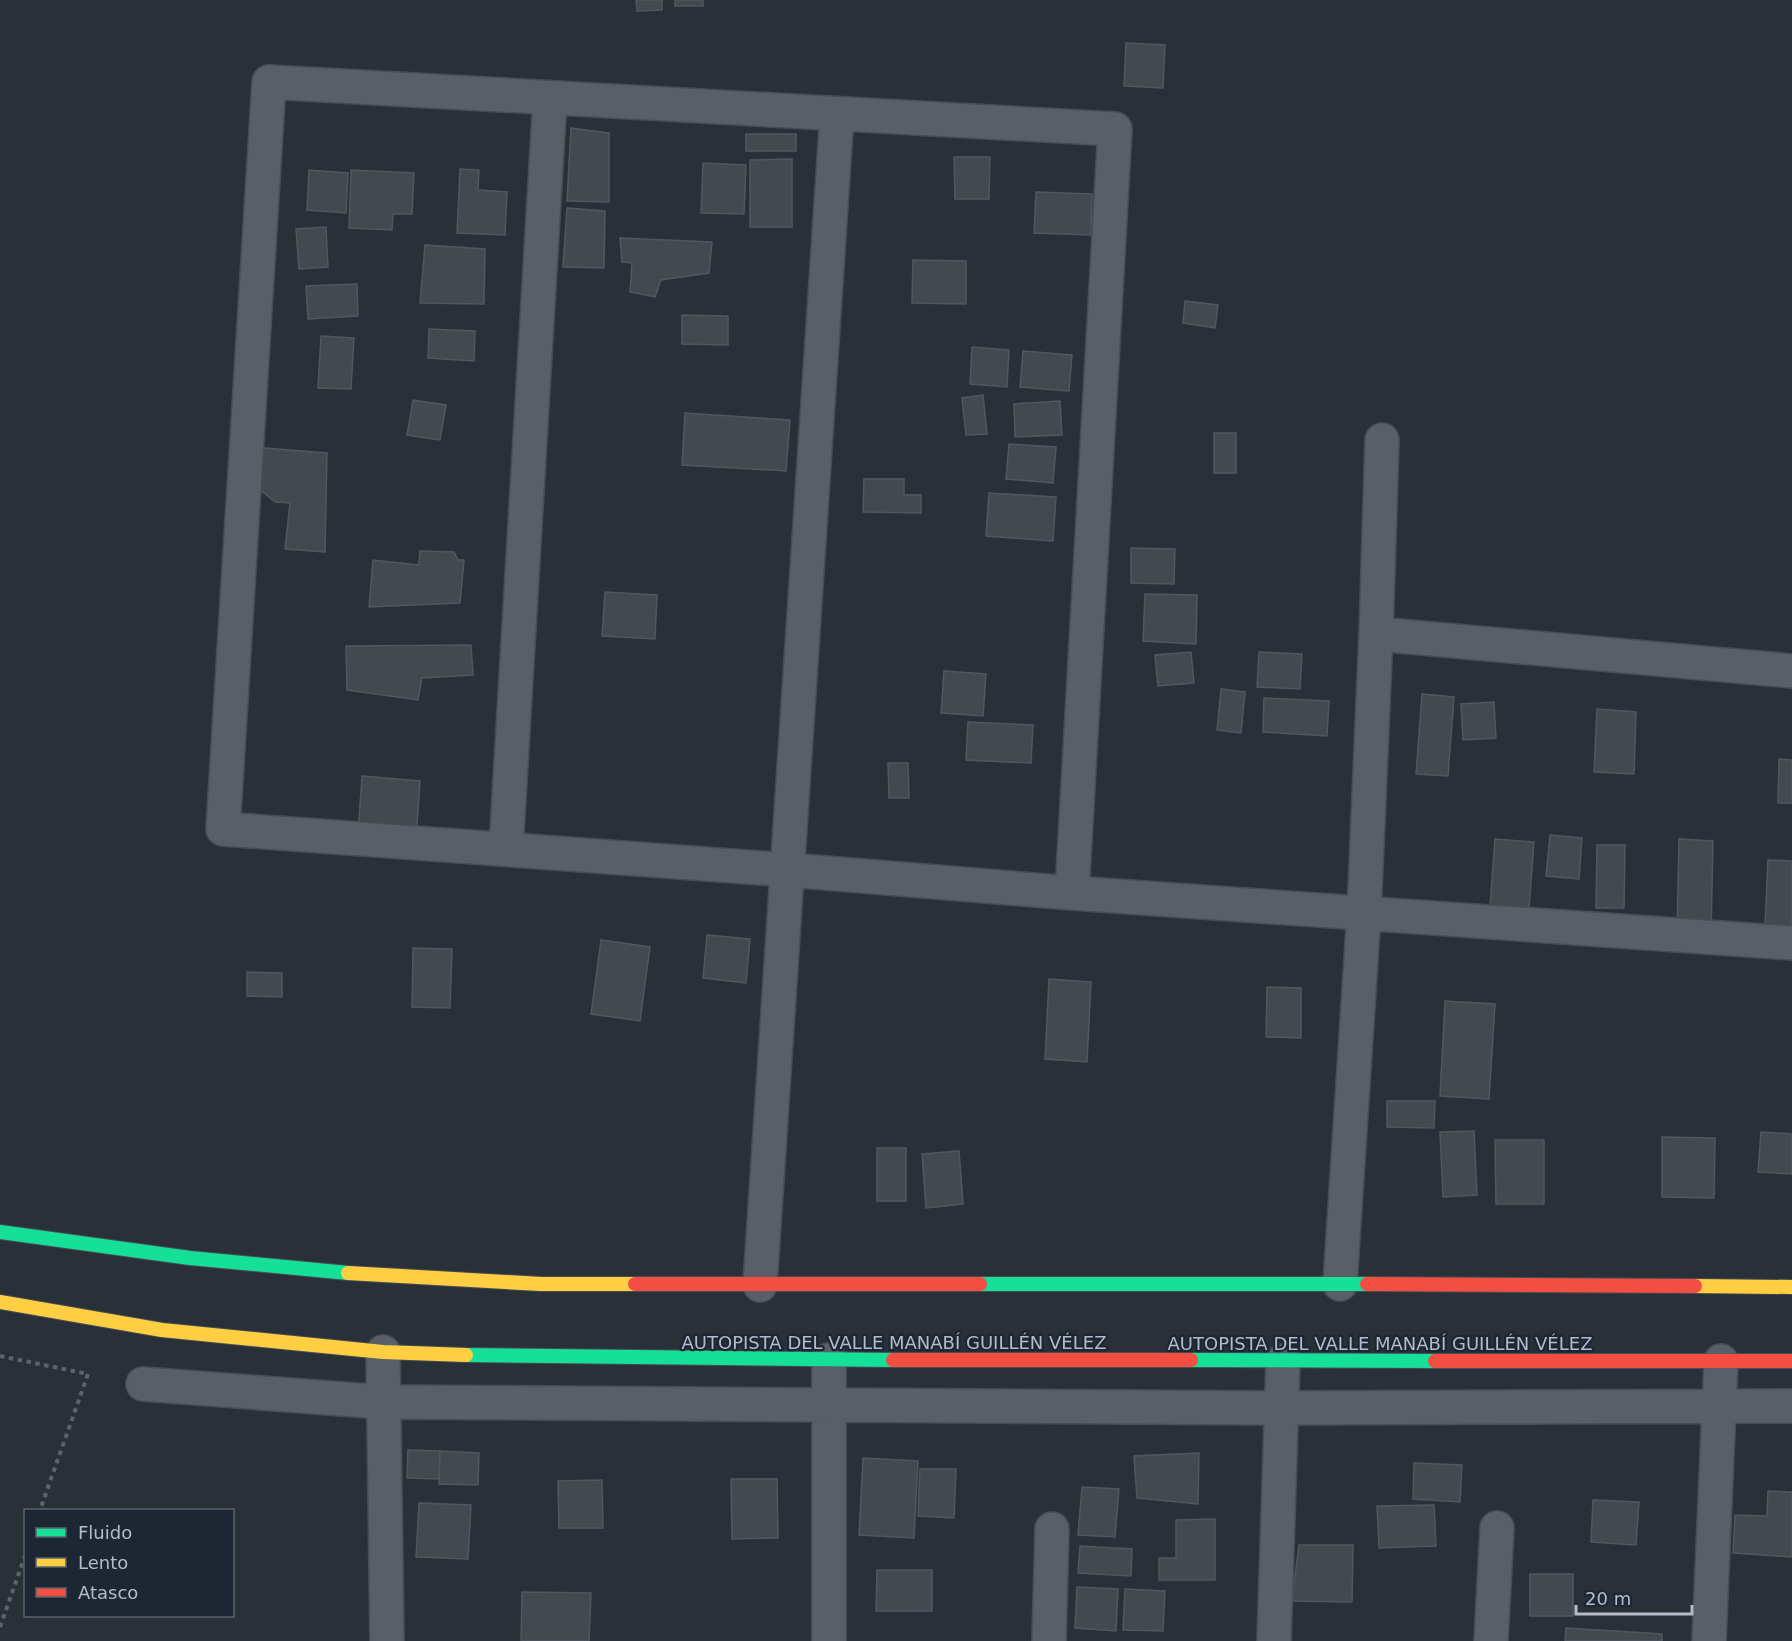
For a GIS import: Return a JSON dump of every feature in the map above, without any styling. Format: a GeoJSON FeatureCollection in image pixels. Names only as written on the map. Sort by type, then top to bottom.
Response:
{"type":"FeatureCollection","features":[{"type":"Feature","properties":{"kind":"main road"},"geometry":{"type":"LineString","coordinates":[[0,1232],[190,1258],[376,1276],[541,1284],[1340,1284],[1792,1287]]}},
{"type":"Feature","properties":{"kind":"main road","name":"AUTOPISTA DEL VALLE MANABÍ GUILLÉN VÉLEZ"},"geometry":{"type":"LineString","coordinates":[[0,1302],[162,1330],[383,1352],[506,1357],[829,1360],[1792,1361]]}},
{"type":"Feature","properties":{"kind":"street"},"geometry":{"type":"LineString","coordinates":[[1071,893],[1115,129],[269,82],[223,830],[789,870],[1071,893],[1792,943]]}},
{"type":"Feature","properties":{"kind":"street"},"geometry":{"type":"LineString","coordinates":[[506,849],[550,98]]}},
{"type":"Feature","properties":{"kind":"street"},"geometry":{"type":"LineString","coordinates":[[760,1285],[837,114]]}},
{"type":"Feature","properties":{"kind":"street"},"geometry":{"type":"LineString","coordinates":[[1340,1284],[1364,913],[1382,441]]}},
{"type":"Feature","properties":{"kind":"street"},"geometry":{"type":"LineString","coordinates":[[1376,634],[1792,671]]}},
{"type":"Feature","properties":{"kind":"street"},"geometry":{"type":"LineString","coordinates":[[383,1352],[387,1641]]}},
{"type":"Feature","properties":{"kind":"street"},"geometry":{"type":"LineString","coordinates":[[828,1641],[829,1360]]}},
{"type":"Feature","properties":{"kind":"street"},"geometry":{"type":"LineString","coordinates":[[1709,1641],[1721,1360]]}},
{"type":"Feature","properties":{"kind":"street"},"geometry":{"type":"LineString","coordinates":[[1274,1641],[1283,1361]]}},
{"type":"Feature","properties":{"kind":"street"},"geometry":{"type":"LineString","coordinates":[[142,1384],[382,1402],[1282,1408],[1792,1406]]}},
{"type":"Feature","properties":{"kind":"street"},"geometry":{"type":"LineString","coordinates":[[1049,1641],[1052,1528]]}},
{"type":"Feature","properties":{"kind":"street"},"geometry":{"type":"LineString","coordinates":[[1491,1641],[1497,1528]]}},
{"type":"Feature","properties":{"kind":"path"},"geometry":{"type":"LineString","coordinates":[[0,1356],[88,1374],[40,1509]]}},
{"type":"Feature","properties":{"kind":"path"},"geometry":{"type":"LineString","coordinates":[[0,1627],[24,1559]]}},
{"type":"Feature","properties":{"kind":"building"},"geometry":{"type":"Polygon","coordinates":[[[636,0],[662,0],[662,10],[637,11],[636,0]]]}},
{"type":"Feature","properties":{"kind":"building"},"geometry":{"type":"Polygon","coordinates":[[[675,0],[703,0],[703,6],[675,6],[675,0]]]}},
{"type":"Feature","properties":{"kind":"building"},"geometry":{"type":"Polygon","coordinates":[[[1126,43],[1165,45],[1163,88],[1124,86],[1126,43]]]}},
{"type":"Feature","properties":{"kind":"building"},"geometry":{"type":"Polygon","coordinates":[[[571,128],[609,133],[609,202],[567,201],[571,128]]]}},
{"type":"Feature","properties":{"kind":"building"},"geometry":{"type":"Polygon","coordinates":[[[746,134],[796,134],[796,151],[746,151],[746,134]]]}},
{"type":"Feature","properties":{"kind":"building"},"geometry":{"type":"Polygon","coordinates":[[[954,157],[990,157],[989,199],[955,199],[954,157]]]}},
{"type":"Feature","properties":{"kind":"building"},"geometry":{"type":"Polygon","coordinates":[[[792,159],[792,227],[750,227],[750,160],[792,159]]]}},
{"type":"Feature","properties":{"kind":"building"},"geometry":{"type":"Polygon","coordinates":[[[703,163],[746,165],[744,214],[701,213],[703,163]]]}},
{"type":"Feature","properties":{"kind":"building"},"geometry":{"type":"Polygon","coordinates":[[[460,169],[479,170],[478,190],[507,192],[505,235],[457,233],[460,169]]]}},
{"type":"Feature","properties":{"kind":"building"},"geometry":{"type":"Polygon","coordinates":[[[309,170],[348,173],[346,213],[307,210],[309,170]]]}},
{"type":"Feature","properties":{"kind":"building"},"geometry":{"type":"Polygon","coordinates":[[[351,170],[414,173],[412,214],[393,214],[392,230],[349,228],[351,170]]]}},
{"type":"Feature","properties":{"kind":"building"},"geometry":{"type":"Polygon","coordinates":[[[1036,192],[1092,194],[1091,235],[1034,233],[1036,192]]]}},
{"type":"Feature","properties":{"kind":"building"},"geometry":{"type":"Polygon","coordinates":[[[567,208],[605,211],[604,268],[563,267],[567,208]]]}},
{"type":"Feature","properties":{"kind":"building"},"geometry":{"type":"Polygon","coordinates":[[[326,227],[328,267],[299,269],[296,229],[326,227]]]}},
{"type":"Feature","properties":{"kind":"building"},"geometry":{"type":"Polygon","coordinates":[[[620,238],[712,242],[709,273],[661,280],[655,297],[630,292],[632,263],[622,262],[620,238]]]}},
{"type":"Feature","properties":{"kind":"building"},"geometry":{"type":"Polygon","coordinates":[[[425,245],[485,249],[484,304],[420,303],[425,245]]]}},
{"type":"Feature","properties":{"kind":"building"},"geometry":{"type":"Polygon","coordinates":[[[913,260],[966,261],[966,304],[912,303],[913,260]]]}},
{"type":"Feature","properties":{"kind":"building"},"geometry":{"type":"Polygon","coordinates":[[[357,284],[358,316],[308,319],[306,286],[357,284]]]}},
{"type":"Feature","properties":{"kind":"building"},"geometry":{"type":"Polygon","coordinates":[[[1185,301],[1218,305],[1215,328],[1183,323],[1185,301]]]}},
{"type":"Feature","properties":{"kind":"building"},"geometry":{"type":"Polygon","coordinates":[[[682,315],[728,316],[728,345],[682,344],[682,315]]]}},
{"type":"Feature","properties":{"kind":"building"},"geometry":{"type":"Polygon","coordinates":[[[429,329],[475,331],[474,361],[428,358],[429,329]]]}},
{"type":"Feature","properties":{"kind":"building"},"geometry":{"type":"Polygon","coordinates":[[[321,336],[354,338],[351,389],[318,388],[321,336]]]}},
{"type":"Feature","properties":{"kind":"building"},"geometry":{"type":"Polygon","coordinates":[[[972,347],[1009,350],[1007,387],[970,384],[972,347]]]}},
{"type":"Feature","properties":{"kind":"building"},"geometry":{"type":"Polygon","coordinates":[[[1023,351],[1072,355],[1069,391],[1020,387],[1023,351]]]}},
{"type":"Feature","properties":{"kind":"building"},"geometry":{"type":"Polygon","coordinates":[[[983,395],[987,434],[966,435],[962,398],[983,395]]]}},
{"type":"Feature","properties":{"kind":"building"},"geometry":{"type":"Polygon","coordinates":[[[413,400],[446,405],[440,440],[407,435],[413,400]]]}},
{"type":"Feature","properties":{"kind":"building"},"geometry":{"type":"Polygon","coordinates":[[[1060,401],[1062,435],[1015,437],[1014,404],[1060,401]]]}},
{"type":"Feature","properties":{"kind":"building"},"geometry":{"type":"Polygon","coordinates":[[[685,413],[790,420],[786,471],[682,465],[685,413]]]}},
{"type":"Feature","properties":{"kind":"building"},"geometry":{"type":"Polygon","coordinates":[[[1214,433],[1236,433],[1236,473],[1214,473],[1214,433]]]}},
{"type":"Feature","properties":{"kind":"building"},"geometry":{"type":"Polygon","coordinates":[[[1009,444],[1056,447],[1053,483],[1006,479],[1009,444]]]}},
{"type":"Feature","properties":{"kind":"building"},"geometry":{"type":"Polygon","coordinates":[[[264,448],[327,453],[325,552],[285,549],[290,503],[275,502],[259,489],[264,448]]]}},
{"type":"Feature","properties":{"kind":"building"},"geometry":{"type":"Polygon","coordinates":[[[864,479],[904,479],[904,495],[921,495],[921,513],[863,512],[864,479]]]}},
{"type":"Feature","properties":{"kind":"building"},"geometry":{"type":"Polygon","coordinates":[[[989,493],[1056,497],[1053,541],[986,536],[989,493]]]}},
{"type":"Feature","properties":{"kind":"building"},"geometry":{"type":"Polygon","coordinates":[[[1131,548],[1175,549],[1174,584],[1131,583],[1131,548]]]}},
{"type":"Feature","properties":{"kind":"building"},"geometry":{"type":"Polygon","coordinates":[[[420,551],[454,552],[458,560],[464,560],[460,603],[369,607],[373,560],[419,565],[420,551]]]}},
{"type":"Feature","properties":{"kind":"building"},"geometry":{"type":"Polygon","coordinates":[[[605,592],[657,595],[655,639],[602,636],[605,592]]]}},
{"type":"Feature","properties":{"kind":"building"},"geometry":{"type":"Polygon","coordinates":[[[1145,594],[1197,595],[1196,644],[1143,641],[1145,594]]]}},
{"type":"Feature","properties":{"kind":"building"},"geometry":{"type":"Polygon","coordinates":[[[471,645],[473,675],[422,678],[418,700],[347,690],[346,646],[471,645]]]}},
{"type":"Feature","properties":{"kind":"building"},"geometry":{"type":"Polygon","coordinates":[[[1191,652],[1194,683],[1158,686],[1155,655],[1191,652]]]}},
{"type":"Feature","properties":{"kind":"building"},"geometry":{"type":"Polygon","coordinates":[[[1259,652],[1302,654],[1300,689],[1257,687],[1259,652]]]}},
{"type":"Feature","properties":{"kind":"building"},"geometry":{"type":"Polygon","coordinates":[[[944,671],[986,674],[983,716],[941,713],[944,671]]]}},
{"type":"Feature","properties":{"kind":"building"},"geometry":{"type":"Polygon","coordinates":[[[1221,689],[1245,692],[1241,733],[1217,730],[1221,689]]]}},
{"type":"Feature","properties":{"kind":"building"},"geometry":{"type":"Polygon","coordinates":[[[1422,694],[1454,697],[1448,776],[1416,774],[1422,694]]]}},
{"type":"Feature","properties":{"kind":"building"},"geometry":{"type":"Polygon","coordinates":[[[1264,698],[1329,701],[1327,736],[1263,732],[1264,698]]]}},
{"type":"Feature","properties":{"kind":"building"},"geometry":{"type":"Polygon","coordinates":[[[1494,702],[1496,738],[1463,740],[1461,704],[1494,702]]]}},
{"type":"Feature","properties":{"kind":"building"},"geometry":{"type":"Polygon","coordinates":[[[1597,709],[1636,712],[1634,774],[1594,772],[1597,709]]]}},
{"type":"Feature","properties":{"kind":"building"},"geometry":{"type":"Polygon","coordinates":[[[968,722],[1033,725],[1031,763],[966,760],[968,722]]]}},
{"type":"Feature","properties":{"kind":"building"},"geometry":{"type":"Polygon","coordinates":[[[1779,759],[1792,760],[1792,803],[1778,803],[1779,759]]]}},
{"type":"Feature","properties":{"kind":"building"},"geometry":{"type":"Polygon","coordinates":[[[888,763],[908,763],[909,798],[889,798],[888,763]]]}},
{"type":"Feature","properties":{"kind":"building"},"geometry":{"type":"Polygon","coordinates":[[[362,776],[420,781],[416,839],[358,834],[362,776]]]}},
{"type":"Feature","properties":{"kind":"building"},"geometry":{"type":"Polygon","coordinates":[[[1550,835],[1582,838],[1579,879],[1546,876],[1550,835]]]}},
{"type":"Feature","properties":{"kind":"building"},"geometry":{"type":"Polygon","coordinates":[[[1495,839],[1534,842],[1528,922],[1489,919],[1495,839]]]}},
{"type":"Feature","properties":{"kind":"building"},"geometry":{"type":"Polygon","coordinates":[[[1679,839],[1713,841],[1711,933],[1677,932],[1679,839]]]}},
{"type":"Feature","properties":{"kind":"building"},"geometry":{"type":"Polygon","coordinates":[[[1597,845],[1625,845],[1624,908],[1596,908],[1597,845]]]}},
{"type":"Feature","properties":{"kind":"building"},"geometry":{"type":"Polygon","coordinates":[[[1768,860],[1792,861],[1792,927],[1765,926],[1768,860]]]}},
{"type":"Feature","properties":{"kind":"building"},"geometry":{"type":"Polygon","coordinates":[[[707,935],[750,939],[746,983],[703,978],[707,935]]]}},
{"type":"Feature","properties":{"kind":"building"},"geometry":{"type":"Polygon","coordinates":[[[601,940],[650,947],[640,1021],[591,1014],[601,940]]]}},
{"type":"Feature","properties":{"kind":"building"},"geometry":{"type":"Polygon","coordinates":[[[413,948],[452,949],[450,1008],[412,1007],[413,948]]]}},
{"type":"Feature","properties":{"kind":"building"},"geometry":{"type":"Polygon","coordinates":[[[247,972],[282,973],[282,997],[247,996],[247,972]]]}},
{"type":"Feature","properties":{"kind":"building"},"geometry":{"type":"Polygon","coordinates":[[[1049,979],[1091,982],[1087,1062],[1045,1059],[1049,979]]]}},
{"type":"Feature","properties":{"kind":"building"},"geometry":{"type":"Polygon","coordinates":[[[1267,987],[1301,988],[1301,1038],[1266,1037],[1267,987]]]}},
{"type":"Feature","properties":{"kind":"building"},"geometry":{"type":"Polygon","coordinates":[[[1445,1001],[1495,1004],[1489,1099],[1440,1096],[1445,1001]]]}},
{"type":"Feature","properties":{"kind":"building"},"geometry":{"type":"Polygon","coordinates":[[[1387,1101],[1435,1101],[1434,1128],[1387,1127],[1387,1101]]]}},
{"type":"Feature","properties":{"kind":"building"},"geometry":{"type":"Polygon","coordinates":[[[1474,1131],[1477,1195],[1443,1197],[1440,1132],[1474,1131]]]}},
{"type":"Feature","properties":{"kind":"building"},"geometry":{"type":"Polygon","coordinates":[[[1761,1132],[1792,1134],[1792,1174],[1758,1172],[1761,1132]]]}},
{"type":"Feature","properties":{"kind":"building"},"geometry":{"type":"Polygon","coordinates":[[[1662,1137],[1715,1138],[1714,1198],[1662,1197],[1662,1137]]]}},
{"type":"Feature","properties":{"kind":"building"},"geometry":{"type":"Polygon","coordinates":[[[1495,1140],[1544,1140],[1544,1204],[1496,1204],[1495,1140]]]}},
{"type":"Feature","properties":{"kind":"building"},"geometry":{"type":"Polygon","coordinates":[[[877,1148],[906,1148],[906,1201],[877,1201],[877,1148]]]}},
{"type":"Feature","properties":{"kind":"building"},"geometry":{"type":"Polygon","coordinates":[[[959,1151],[963,1204],[926,1208],[922,1154],[959,1151]]]}},
{"type":"Feature","properties":{"kind":"building"},"geometry":{"type":"Polygon","coordinates":[[[408,1450],[440,1451],[439,1479],[407,1478],[408,1450]]]}},
{"type":"Feature","properties":{"kind":"building"},"geometry":{"type":"Polygon","coordinates":[[[440,1451],[479,1453],[478,1485],[439,1484],[440,1451]]]}},
{"type":"Feature","properties":{"kind":"building"},"geometry":{"type":"Polygon","coordinates":[[[1199,1453],[1198,1504],[1137,1498],[1134,1456],[1199,1453]]]}},
{"type":"Feature","properties":{"kind":"building"},"geometry":{"type":"Polygon","coordinates":[[[863,1458],[918,1461],[914,1538],[859,1535],[863,1458]]]}},
{"type":"Feature","properties":{"kind":"building"},"geometry":{"type":"Polygon","coordinates":[[[1414,1463],[1462,1465],[1460,1502],[1413,1499],[1414,1463]]]}},
{"type":"Feature","properties":{"kind":"building"},"geometry":{"type":"Polygon","coordinates":[[[920,1469],[956,1469],[954,1518],[918,1516],[920,1469]]]}},
{"type":"Feature","properties":{"kind":"building"},"geometry":{"type":"Polygon","coordinates":[[[731,1479],[777,1479],[778,1538],[732,1539],[731,1479]]]}},
{"type":"Feature","properties":{"kind":"building"},"geometry":{"type":"Polygon","coordinates":[[[602,1480],[603,1528],[559,1528],[558,1481],[602,1480]]]}},
{"type":"Feature","properties":{"kind":"building"},"geometry":{"type":"Polygon","coordinates":[[[1082,1487],[1119,1489],[1115,1537],[1078,1535],[1082,1487]]]}},
{"type":"Feature","properties":{"kind":"building"},"geometry":{"type":"Polygon","coordinates":[[[1768,1491],[1792,1492],[1792,1557],[1733,1553],[1735,1515],[1767,1516],[1768,1491]]]}},
{"type":"Feature","properties":{"kind":"building"},"geometry":{"type":"Polygon","coordinates":[[[1593,1500],[1639,1502],[1636,1545],[1591,1542],[1593,1500]]]}},
{"type":"Feature","properties":{"kind":"building"},"geometry":{"type":"Polygon","coordinates":[[[419,1503],[471,1505],[468,1559],[416,1557],[419,1503]]]}},
{"type":"Feature","properties":{"kind":"building"},"geometry":{"type":"Polygon","coordinates":[[[1434,1505],[1436,1546],[1379,1548],[1377,1506],[1434,1505]]]}},
{"type":"Feature","properties":{"kind":"building"},"geometry":{"type":"Polygon","coordinates":[[[1215,1519],[1215,1580],[1159,1580],[1159,1558],[1176,1558],[1176,1520],[1215,1519]]]}},
{"type":"Feature","properties":{"kind":"building"},"geometry":{"type":"Polygon","coordinates":[[[1299,1545],[1353,1545],[1352,1602],[1292,1601],[1299,1545]]]}},
{"type":"Feature","properties":{"kind":"building"},"geometry":{"type":"Polygon","coordinates":[[[1080,1546],[1132,1549],[1131,1576],[1078,1573],[1080,1546]]]}},
{"type":"Feature","properties":{"kind":"building"},"geometry":{"type":"Polygon","coordinates":[[[877,1570],[932,1570],[932,1611],[876,1611],[877,1570]]]}},
{"type":"Feature","properties":{"kind":"building"},"geometry":{"type":"Polygon","coordinates":[[[1530,1574],[1573,1574],[1573,1616],[1530,1616],[1530,1574]]]}},
{"type":"Feature","properties":{"kind":"building"},"geometry":{"type":"Polygon","coordinates":[[[1077,1587],[1118,1589],[1116,1631],[1075,1628],[1077,1587]]]}},
{"type":"Feature","properties":{"kind":"building"},"geometry":{"type":"Polygon","coordinates":[[[1125,1589],[1165,1591],[1163,1631],[1123,1630],[1125,1589]]]}},
{"type":"Feature","properties":{"kind":"building"},"geometry":{"type":"Polygon","coordinates":[[[522,1592],[591,1593],[589,1641],[521,1641],[522,1592]]]}},
{"type":"Feature","properties":{"kind":"building"},"geometry":{"type":"Polygon","coordinates":[[[1566,1628],[1662,1634],[1662,1641],[1565,1641],[1566,1628]]]}},
{"type":"Feature","properties":{"kind":"traffic: fast"},"geometry":{"type":"LineString","coordinates":[[0,1232],[190,1258],[348,1273]]}},
{"type":"Feature","properties":{"kind":"traffic: fast"},"geometry":{"type":"LineString","coordinates":[[980,1284],[1367,1284]]}},
{"type":"Feature","properties":{"kind":"traffic: fast"},"geometry":{"type":"LineString","coordinates":[[466,1355],[893,1360]]}},
{"type":"Feature","properties":{"kind":"traffic: fast"},"geometry":{"type":"LineString","coordinates":[[1191,1360],[1435,1361]]}},
{"type":"Feature","properties":{"kind":"traffic: slow"},"geometry":{"type":"LineString","coordinates":[[348,1273],[541,1284],[635,1284]]}},
{"type":"Feature","properties":{"kind":"traffic: slow"},"geometry":{"type":"LineString","coordinates":[[1695,1286],[1792,1287]]}},
{"type":"Feature","properties":{"kind":"traffic: slow"},"geometry":{"type":"LineString","coordinates":[[0,1302],[162,1330],[383,1352],[466,1355]]}},
{"type":"Feature","properties":{"kind":"traffic: jam"},"geometry":{"type":"LineString","coordinates":[[635,1284],[980,1284]]}},
{"type":"Feature","properties":{"kind":"traffic: jam"},"geometry":{"type":"LineString","coordinates":[[1367,1284],[1695,1286]]}},
{"type":"Feature","properties":{"kind":"traffic: jam"},"geometry":{"type":"LineString","coordinates":[[893,1360],[1191,1360]]}},
{"type":"Feature","properties":{"kind":"traffic: jam"},"geometry":{"type":"LineString","coordinates":[[1435,1361],[1792,1361]]}}]}
